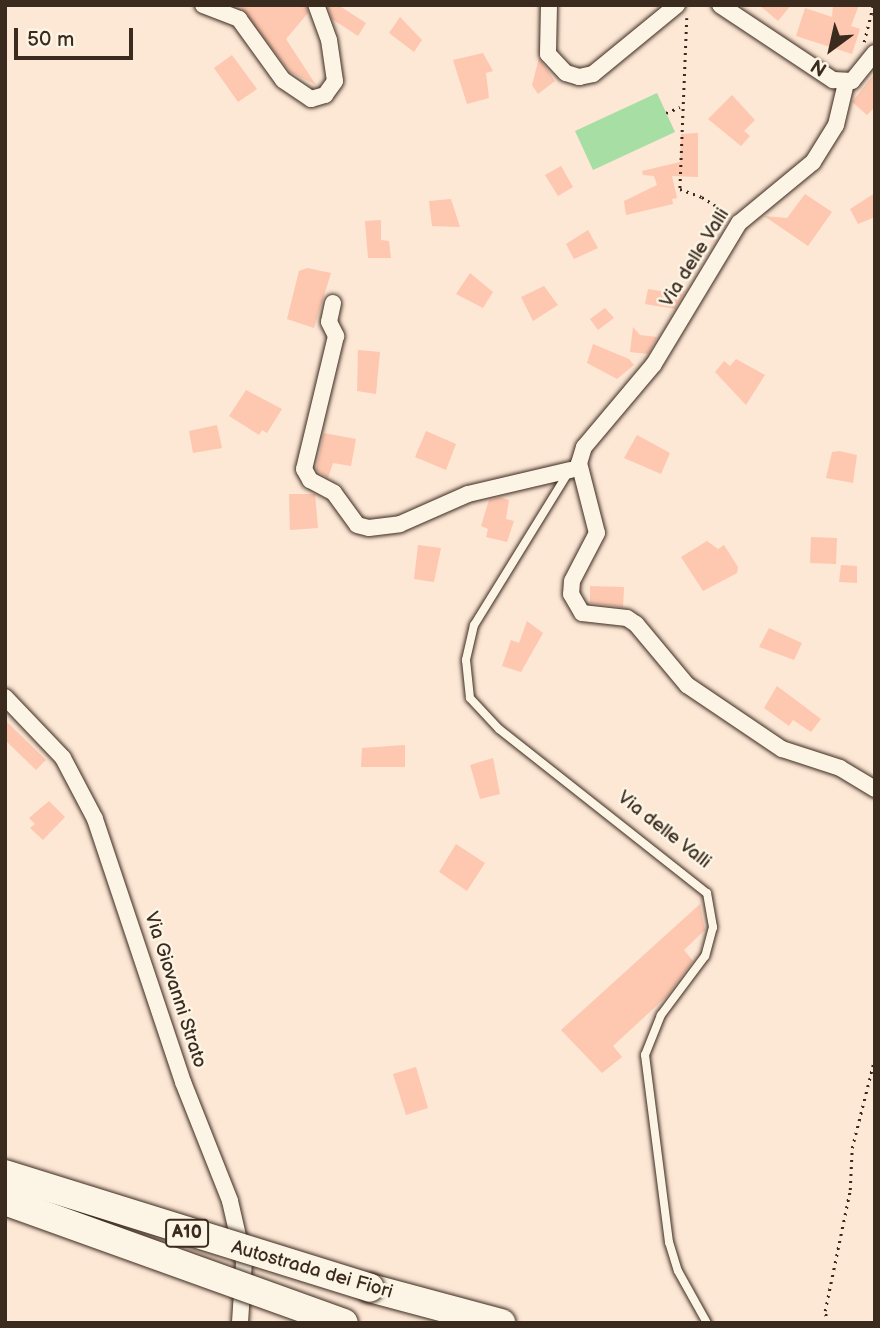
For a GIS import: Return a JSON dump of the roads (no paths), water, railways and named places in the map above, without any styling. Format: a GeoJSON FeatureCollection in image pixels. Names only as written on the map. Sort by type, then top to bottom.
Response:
{"type":"FeatureCollection","features":[{"type":"Feature","properties":{"kind":"highway","name":"Autostrada dei Fiori"},"geometry":{"type":"LineString","coordinates":[[5,1174],[370,1288],[501,1323]]}},
{"type":"Feature","properties":{"kind":"highway","name":"Autostrada dei Fiori"},"geometry":{"type":"LineString","coordinates":[[5,1201],[344,1323]]}},
{"type":"Feature","properties":{"kind":"street"},"geometry":{"type":"LineString","coordinates":[[203,5],[239,19],[284,80],[312,99],[325,95],[335,81],[329,40],[316,5]]}},
{"type":"Feature","properties":{"kind":"street"},"geometry":{"type":"LineString","coordinates":[[549,5],[548,54],[566,74],[579,77],[593,74],[683,8]]}},
{"type":"Feature","properties":{"kind":"street"},"geometry":{"type":"LineString","coordinates":[[720,5],[794,57],[846,83],[875,53]]}},
{"type":"Feature","properties":{"kind":"street","name":"Via delle Valli"},"geometry":{"type":"LineString","coordinates":[[575,467],[583,447],[654,364],[739,223],[813,162],[836,125],[846,83]]}},
{"type":"Feature","properties":{"kind":"street"},"geometry":{"type":"LineString","coordinates":[[333,303],[329,322],[337,336],[304,469],[310,480],[334,493],[357,524],[369,528],[400,524],[459,496],[575,467],[597,533],[572,581],[577,608],[590,616],[627,618],[667,666],[719,709],[782,749],[840,768],[875,789]]}},
{"type":"Feature","properties":{"kind":"street","name":"Via Giovanni Strato"},"geometry":{"type":"LineString","coordinates":[[5,697],[64,758],[95,819],[183,1082],[230,1201],[244,1262],[240,1323]]}},
{"type":"Feature","properties":{"kind":"lane","name":"Via delle Valli"},"geometry":{"type":"LineString","coordinates":[[575,467],[474,625],[466,660],[470,698],[508,737],[707,892],[713,927],[705,956],[661,1015],[645,1055],[669,1242],[678,1270],[708,1323]]}}]}
